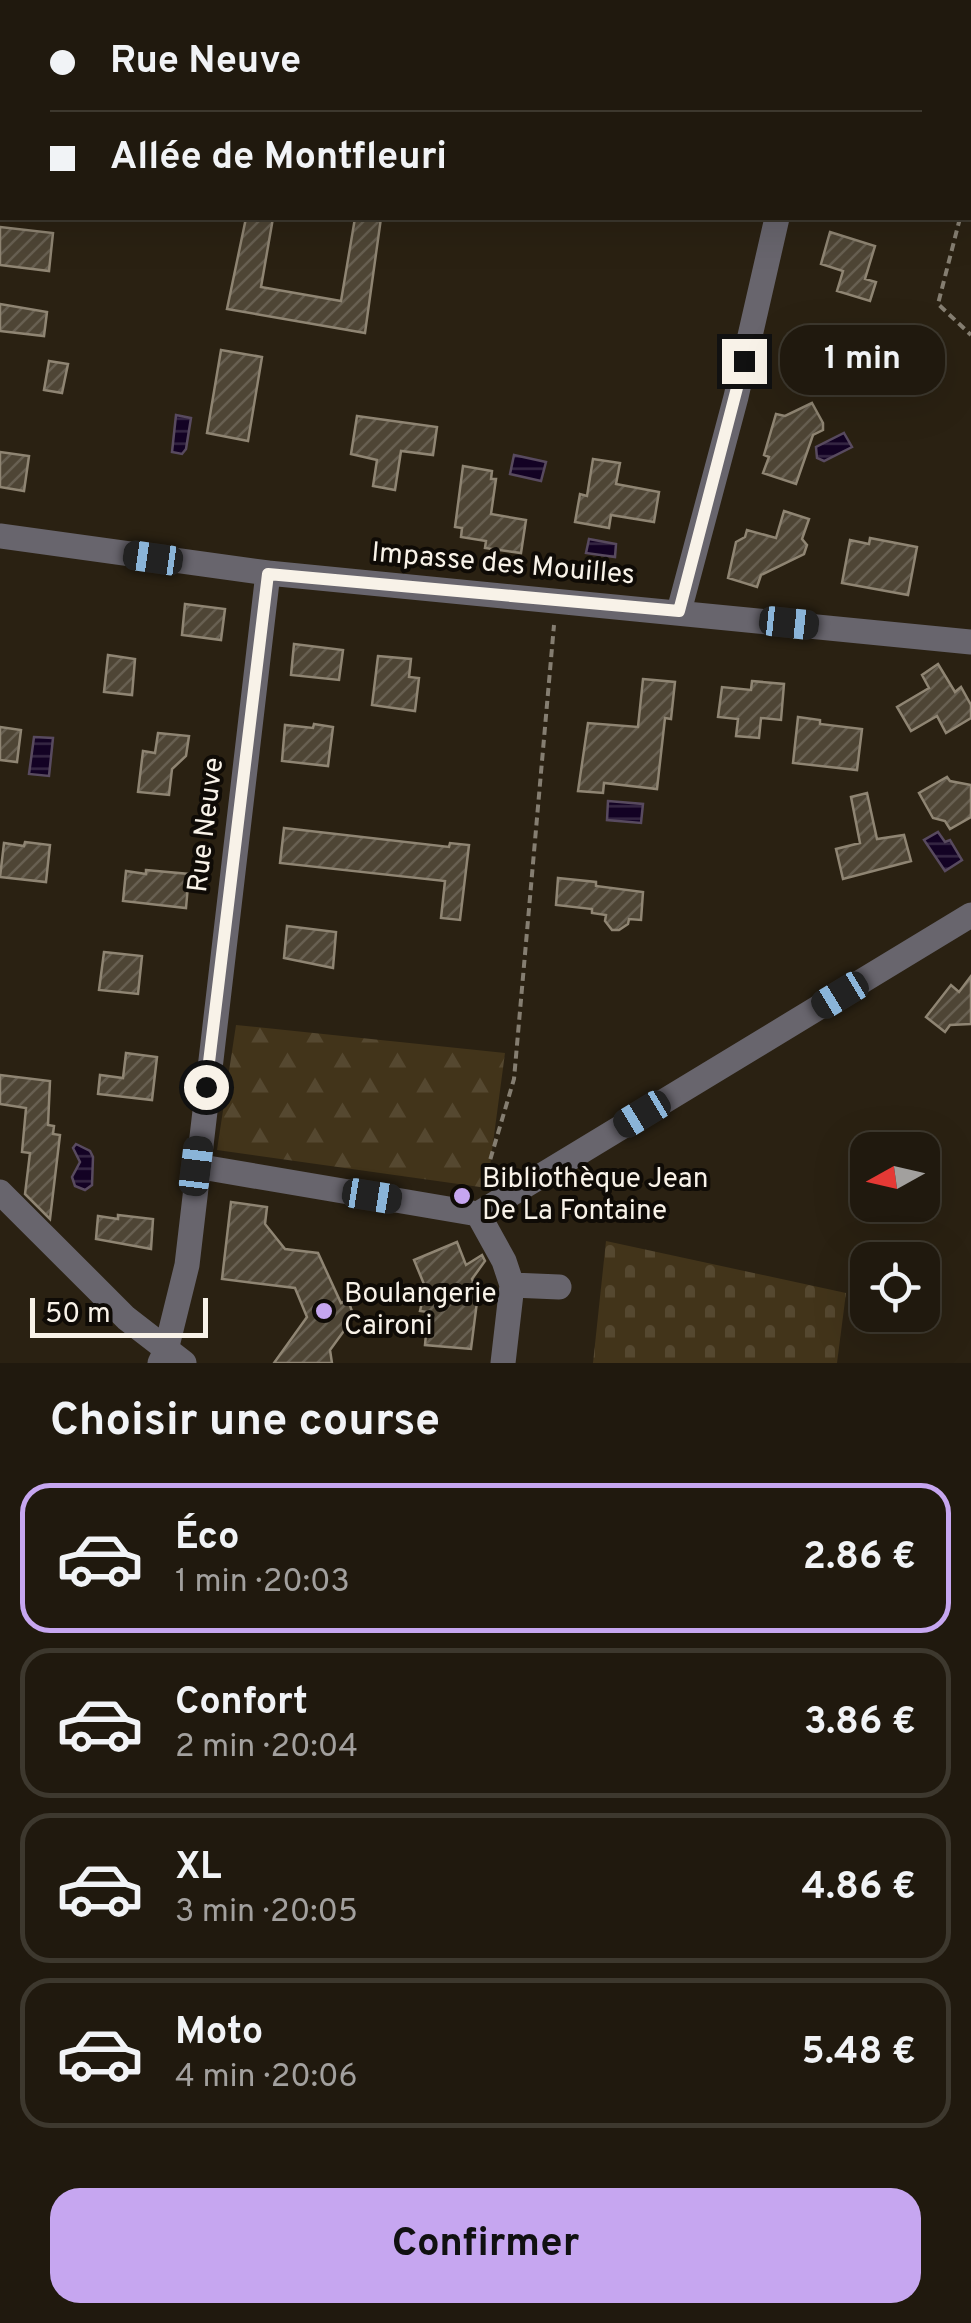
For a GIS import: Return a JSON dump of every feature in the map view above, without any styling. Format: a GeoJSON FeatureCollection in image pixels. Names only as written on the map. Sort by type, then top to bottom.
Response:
{"type":"FeatureCollection","features":[{"type":"Feature","properties":{"kind":"street"},"geometry":{"type":"LineString","coordinates":[[679,611],[736,397],[777,220]]}},
{"type":"Feature","properties":{"kind":"street"},"geometry":{"type":"LineString","coordinates":[[0,536],[268,574]]}},
{"type":"Feature","properties":{"kind":"street","name":"Impasse des Mouilles"},"geometry":{"type":"LineString","coordinates":[[268,574],[971,642]]}},
{"type":"Feature","properties":{"kind":"street","name":"Rue Neuve"},"geometry":{"type":"LineString","coordinates":[[170,1359],[186,1265],[268,574]]}},
{"type":"Feature","properties":{"kind":"street"},"geometry":{"type":"LineString","coordinates":[[196,1166],[478,1214],[971,915]]}},
{"type":"Feature","properties":{"kind":"street"},"geometry":{"type":"LineString","coordinates":[[0,1192],[170,1359]]}},
{"type":"Feature","properties":{"kind":"street"},"geometry":{"type":"LineString","coordinates":[[478,1214],[504,1261],[512,1285],[503,1363]]}},
{"type":"Feature","properties":{"kind":"street"},"geometry":{"type":"LineString","coordinates":[[512,1285],[559,1287]]}},
{"type":"Feature","properties":{"kind":"path"},"geometry":{"type":"LineString","coordinates":[[959,220],[938,304],[971,334]]}},
{"type":"Feature","properties":{"kind":"path"},"geometry":{"type":"LineString","coordinates":[[478,1214],[486,1172],[514,1079],[557,600]]}},
{"type":"Feature","properties":{"kind":"green space"},"geometry":{"type":"Polygon","coordinates":[[[236,1025],[505,1053],[487,1188],[217,1150],[236,1025]]]}},
{"type":"Feature","properties":{"kind":"green space"},"geometry":{"type":"Polygon","coordinates":[[[606,1241],[846,1293],[837,1363],[593,1363],[606,1241]]]}},
{"type":"Feature","properties":{"kind":"shaded area"},"geometry":{"type":"Polygon","coordinates":[[[176,415],[191,418],[182,454],[172,452],[176,415]]]}},
{"type":"Feature","properties":{"kind":"shaded area"},"geometry":{"type":"Polygon","coordinates":[[[844,433],[852,447],[824,461],[817,458],[816,447],[844,433]]]}},
{"type":"Feature","properties":{"kind":"shaded area"},"geometry":{"type":"Polygon","coordinates":[[[514,455],[546,462],[541,481],[510,474],[514,455]]]}},
{"type":"Feature","properties":{"kind":"shaded area"},"geometry":{"type":"Polygon","coordinates":[[[589,539],[616,544],[615,557],[586,553],[589,539]]]}},
{"type":"Feature","properties":{"kind":"shaded area"},"geometry":{"type":"Polygon","coordinates":[[[34,737],[53,738],[49,776],[29,774],[34,737]]]}},
{"type":"Feature","properties":{"kind":"shaded area"},"geometry":{"type":"Polygon","coordinates":[[[608,801],[643,804],[641,823],[607,820],[608,801]]]}},
{"type":"Feature","properties":{"kind":"shaded area"},"geometry":{"type":"Polygon","coordinates":[[[938,832],[945,842],[950,840],[962,860],[945,871],[924,840],[938,832]]]}},
{"type":"Feature","properties":{"kind":"shaded area"},"geometry":{"type":"Polygon","coordinates":[[[76,1144],[93,1157],[92,1185],[85,1190],[75,1186],[72,1177],[80,1162],[73,1148],[76,1144]]]}},
{"type":"Feature","properties":{"kind":"building"},"geometry":{"type":"Polygon","coordinates":[[[246,220],[273,220],[261,287],[341,301],[355,220],[381,220],[365,333],[227,309],[246,220]]]}},
{"type":"Feature","properties":{"kind":"building"},"geometry":{"type":"Polygon","coordinates":[[[0,227],[53,233],[49,271],[0,265],[0,227]]]}},
{"type":"Feature","properties":{"kind":"building"},"geometry":{"type":"Polygon","coordinates":[[[830,232],[875,246],[865,279],[876,282],[870,301],[837,291],[843,271],[821,264],[830,232]]]}},
{"type":"Feature","properties":{"kind":"building"},"geometry":{"type":"Polygon","coordinates":[[[0,304],[47,312],[44,336],[0,331],[0,304]]]}},
{"type":"Feature","properties":{"kind":"building"},"geometry":{"type":"Polygon","coordinates":[[[794,330],[808,334],[874,331],[876,350],[865,352],[866,364],[816,367],[815,360],[786,351],[794,330]]]}},
{"type":"Feature","properties":{"kind":"building"},"geometry":{"type":"Polygon","coordinates":[[[221,350],[262,357],[248,441],[207,433],[221,350]]]}},
{"type":"Feature","properties":{"kind":"building"},"geometry":{"type":"Polygon","coordinates":[[[49,361],[68,364],[62,393],[44,390],[49,361]]]}},
{"type":"Feature","properties":{"kind":"building"},"geometry":{"type":"Polygon","coordinates":[[[812,403],[823,430],[813,435],[796,484],[763,473],[776,414],[785,416],[812,403]]]}},
{"type":"Feature","properties":{"kind":"building"},"geometry":{"type":"Polygon","coordinates":[[[357,416],[437,427],[433,455],[401,451],[395,490],[373,486],[377,460],[351,454],[357,416]]]}},
{"type":"Feature","properties":{"kind":"building"},"geometry":{"type":"Polygon","coordinates":[[[0,452],[29,456],[24,491],[0,487],[0,452]]]}},
{"type":"Feature","properties":{"kind":"building"},"geometry":{"type":"Polygon","coordinates":[[[593,459],[620,463],[616,484],[659,492],[654,522],[611,515],[609,528],[575,522],[580,494],[587,496],[593,459]]]}},
{"type":"Feature","properties":{"kind":"building"},"geometry":{"type":"Polygon","coordinates":[[[463,466],[492,471],[491,479],[496,479],[491,514],[526,520],[521,553],[485,548],[486,541],[461,537],[462,528],[455,527],[463,466]]]}},
{"type":"Feature","properties":{"kind":"building"},"geometry":{"type":"Polygon","coordinates":[[[784,511],[809,519],[802,539],[807,545],[804,554],[761,575],[757,587],[728,578],[736,542],[745,537],[747,530],[776,538],[784,511]]]}},
{"type":"Feature","properties":{"kind":"building"},"geometry":{"type":"Polygon","coordinates":[[[870,538],[917,547],[908,595],[842,583],[850,540],[869,544],[870,538]]]}},
{"type":"Feature","properties":{"kind":"building"},"geometry":{"type":"Polygon","coordinates":[[[185,604],[225,609],[221,640],[182,635],[185,604]]]}},
{"type":"Feature","properties":{"kind":"building"},"geometry":{"type":"Polygon","coordinates":[[[294,644],[343,650],[339,680],[291,675],[294,644]]]}},
{"type":"Feature","properties":{"kind":"building"},"geometry":{"type":"Polygon","coordinates":[[[108,655],[135,659],[132,695],[104,692],[108,655]]]}},
{"type":"Feature","properties":{"kind":"building"},"geometry":{"type":"Polygon","coordinates":[[[378,656],[411,659],[409,677],[419,678],[415,711],[372,705],[378,656]]]}},
{"type":"Feature","properties":{"kind":"building"},"geometry":{"type":"Polygon","coordinates":[[[938,664],[955,692],[961,687],[971,705],[971,718],[946,733],[937,716],[911,731],[897,707],[929,688],[922,675],[938,664]]]}},
{"type":"Feature","properties":{"kind":"building"},"geometry":{"type":"Polygon","coordinates":[[[643,679],[675,682],[671,719],[665,718],[657,789],[604,783],[603,793],[578,791],[588,723],[638,727],[643,679]]]}},
{"type":"Feature","properties":{"kind":"building"},"geometry":{"type":"Polygon","coordinates":[[[752,681],[784,684],[781,720],[761,718],[759,738],[736,736],[738,719],[718,717],[722,687],[751,690],[752,681]]]}},
{"type":"Feature","properties":{"kind":"building"},"geometry":{"type":"Polygon","coordinates":[[[798,717],[862,729],[857,770],[793,763],[798,717]]]}},
{"type":"Feature","properties":{"kind":"building"},"geometry":{"type":"Polygon","coordinates":[[[314,724],[333,727],[328,766],[282,761],[285,725],[313,728],[314,724]]]}},
{"type":"Feature","properties":{"kind":"building"},"geometry":{"type":"Polygon","coordinates":[[[0,727],[21,730],[17,762],[0,760],[0,727]]]}},
{"type":"Feature","properties":{"kind":"building"},"geometry":{"type":"Polygon","coordinates":[[[158,733],[189,736],[186,756],[172,769],[169,795],[138,792],[143,751],[155,753],[158,733]]]}},
{"type":"Feature","properties":{"kind":"building"},"geometry":{"type":"Polygon","coordinates":[[[947,777],[971,785],[971,817],[950,829],[945,821],[933,818],[919,793],[947,777]]]}},
{"type":"Feature","properties":{"kind":"building"},"geometry":{"type":"Polygon","coordinates":[[[867,793],[877,839],[904,835],[911,861],[843,879],[836,849],[860,843],[851,797],[867,793]]]}},
{"type":"Feature","properties":{"kind":"building"},"geometry":{"type":"Polygon","coordinates":[[[284,828],[449,847],[450,843],[469,845],[460,920],[441,918],[445,881],[280,863],[284,828]]]}},
{"type":"Feature","properties":{"kind":"building"},"geometry":{"type":"Polygon","coordinates":[[[25,842],[50,845],[46,882],[0,877],[4,843],[24,846],[25,842]]]}},
{"type":"Feature","properties":{"kind":"building"},"geometry":{"type":"Polygon","coordinates":[[[146,870],[189,874],[186,908],[123,901],[126,871],[146,874],[146,870]]]}},
{"type":"Feature","properties":{"kind":"building"},"geometry":{"type":"Polygon","coordinates":[[[558,878],[643,892],[641,920],[629,919],[619,930],[612,930],[605,921],[606,915],[592,913],[592,909],[556,905],[558,878]]]}},
{"type":"Feature","properties":{"kind":"building"},"geometry":{"type":"Polygon","coordinates":[[[287,926],[336,932],[333,968],[284,958],[287,926]]]}},
{"type":"Feature","properties":{"kind":"building"},"geometry":{"type":"Polygon","coordinates":[[[104,952],[142,956],[138,994],[99,990],[104,952]]]}},
{"type":"Feature","properties":{"kind":"building"},"geometry":{"type":"Polygon","coordinates":[[[971,976],[971,1024],[950,1025],[945,1032],[926,1017],[951,985],[959,992],[971,976]]]}},
{"type":"Feature","properties":{"kind":"building"},"geometry":{"type":"Polygon","coordinates":[[[126,1053],[157,1057],[152,1100],[98,1094],[100,1075],[123,1078],[126,1053]]]}},
{"type":"Feature","properties":{"kind":"building"},"geometry":{"type":"Polygon","coordinates":[[[0,1075],[50,1081],[48,1125],[54,1126],[53,1134],[60,1135],[50,1219],[25,1194],[30,1153],[22,1152],[26,1108],[0,1104],[0,1075]]]}},
{"type":"Feature","properties":{"kind":"building"},"geometry":{"type":"Polygon","coordinates":[[[231,1202],[267,1207],[265,1224],[285,1249],[318,1253],[341,1303],[348,1300],[354,1317],[330,1350],[332,1363],[274,1363],[307,1317],[295,1288],[222,1279],[231,1202]]]}},
{"type":"Feature","properties":{"kind":"building"},"geometry":{"type":"Polygon","coordinates":[[[118,1215],[153,1219],[151,1249],[96,1239],[98,1216],[118,1219],[118,1215]]]}},
{"type":"Feature","properties":{"kind":"building"},"geometry":{"type":"Polygon","coordinates":[[[457,1242],[466,1265],[482,1255],[485,1261],[472,1279],[478,1294],[471,1349],[425,1345],[428,1312],[420,1311],[418,1292],[426,1289],[414,1260],[457,1242]]]}},
{"type":"Feature","properties":{"kind":"place","name":"Bibliothèque Jean De La Fontaine"},"geometry":{"type":"Point","coordinates":[462,1196]}},
{"type":"Feature","properties":{"kind":"place","name":"Boulangerie Caironi"},"geometry":{"type":"Point","coordinates":[324,1311]}},
{"type":"Feature","properties":{"kind":"route"},"geometry":{"type":"LineString","coordinates":[[206,1087],[268,574],[679,611],[744,361]]}}]}
